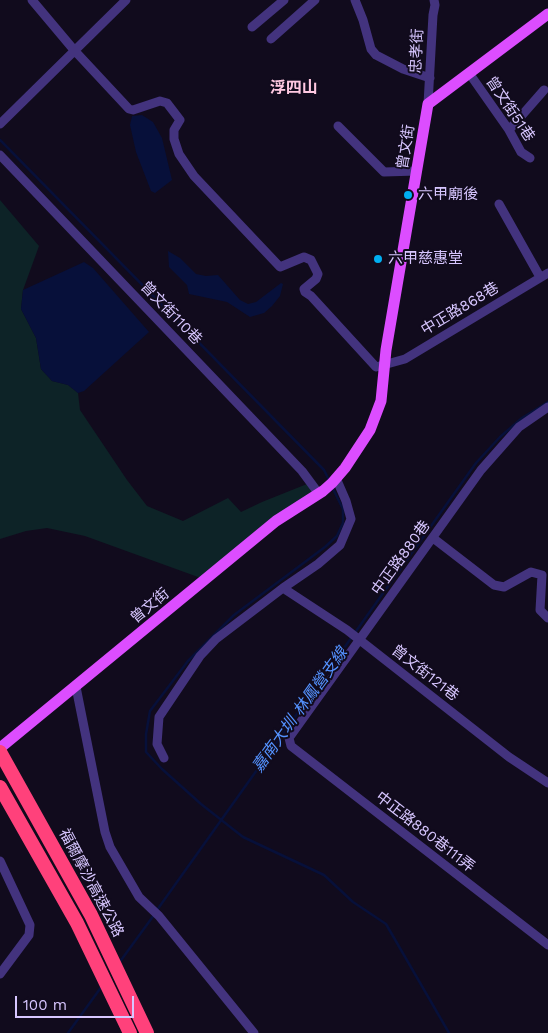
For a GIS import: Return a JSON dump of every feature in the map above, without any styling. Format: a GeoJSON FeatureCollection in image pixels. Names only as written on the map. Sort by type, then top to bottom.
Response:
{"type":"FeatureCollection","features":[{"type":"Feature","properties":{"kind":"highway","name":"福爾摩沙高速公路"},"geometry":{"type":"LineString","coordinates":[[0,752],[91,915],[147,1033]]}},
{"type":"Feature","properties":{"kind":"highway"},"geometry":{"type":"LineString","coordinates":[[1,789],[77,923],[127,1028]]}},
{"type":"Feature","properties":{"kind":"main road"},"geometry":{"type":"LineString","coordinates":[[428,104],[547,16]]}},
{"type":"Feature","properties":{"kind":"main road","name":"曾文街"},"geometry":{"type":"LineString","coordinates":[[0,748],[276,521],[320,492],[336,478],[353,458],[370,430],[381,401],[384,366],[428,104]]}},
{"type":"Feature","properties":{"kind":"street"},"geometry":{"type":"LineString","coordinates":[[32,0],[74,50],[129,109],[137,109],[160,101],[166,103],[180,120],[174,130],[174,138],[179,154],[194,176],[280,267],[304,257],[311,260],[318,274],[316,280],[304,289],[305,292],[311,296],[376,367],[384,366]]}},
{"type":"Feature","properties":{"kind":"street"},"geometry":{"type":"LineString","coordinates":[[0,124],[126,0]]}},
{"type":"Feature","properties":{"kind":"street"},"geometry":{"type":"LineString","coordinates":[[252,26],[284,0]]}},
{"type":"Feature","properties":{"kind":"street"},"geometry":{"type":"LineString","coordinates":[[271,39],[315,0]]}},
{"type":"Feature","properties":{"kind":"street"},"geometry":{"type":"LineString","coordinates":[[355,0],[371,49],[376,56],[403,69],[430,78]]}},
{"type":"Feature","properties":{"kind":"street","name":"忠孝街"},"geometry":{"type":"LineString","coordinates":[[428,104],[433,16],[437,2]]}},
{"type":"Feature","properties":{"kind":"street","name":"曾文街51巷"},"geometry":{"type":"LineString","coordinates":[[469,72],[509,130],[521,152],[530,158]]}},
{"type":"Feature","properties":{"kind":"street"},"geometry":{"type":"LineString","coordinates":[[509,130],[544,90]]}},
{"type":"Feature","properties":{"kind":"street"},"geometry":{"type":"LineString","coordinates":[[338,126],[384,172],[418,171]]}},
{"type":"Feature","properties":{"kind":"street","name":"曾文街110巷"},"geometry":{"type":"LineString","coordinates":[[0,155],[320,492]]}},
{"type":"Feature","properties":{"kind":"street"},"geometry":{"type":"LineString","coordinates":[[499,204],[544,275]]}},
{"type":"Feature","properties":{"kind":"street","name":"中正路868巷"},"geometry":{"type":"LineString","coordinates":[[384,366],[405,358],[544,275]]}},
{"type":"Feature","properties":{"kind":"street","name":"中正路880巷"},"geometry":{"type":"LineString","coordinates":[[289,738],[358,638],[496,451],[519,427],[548,408]]}},
{"type":"Feature","properties":{"kind":"street"},"geometry":{"type":"LineString","coordinates":[[164,758],[157,744],[159,717],[200,656],[216,640],[283,588],[318,564],[340,545],[351,519],[336,478]]}},
{"type":"Feature","properties":{"kind":"street"},"geometry":{"type":"LineString","coordinates":[[433,538],[494,585],[504,587],[531,572],[542,574],[540,610],[548,618]]}},
{"type":"Feature","properties":{"kind":"street","name":"曾文街121巷"},"geometry":{"type":"LineString","coordinates":[[283,588],[358,638],[509,757],[548,783]]}},
{"type":"Feature","properties":{"kind":"street"},"geometry":{"type":"LineString","coordinates":[[76,687],[105,832],[110,847],[139,897],[158,916],[248,1031]]}},
{"type":"Feature","properties":{"kind":"street","name":"中正路880巷111弄"},"geometry":{"type":"LineString","coordinates":[[289,738],[292,746],[548,945]]}},
{"type":"Feature","properties":{"kind":"street"},"geometry":{"type":"LineString","coordinates":[[0,860],[30,925],[29,934],[0,974]]}},
{"type":"Feature","properties":{"kind":"green space"},"geometry":{"type":"Polygon","coordinates":[[[0,200],[39,246],[23,290],[21,309],[36,338],[41,369],[52,381],[68,385],[78,393],[80,410],[127,480],[147,506],[183,521],[228,498],[241,512],[307,484],[317,497],[209,581],[85,536],[47,528],[26,531],[0,539],[0,200]]]}},
{"type":"Feature","properties":{"kind":"shaded area"},"geometry":{"type":"Polygon","coordinates":[[[142,115],[153,122],[162,138],[172,180],[155,193],[151,191],[136,152],[130,125],[132,116],[142,115]]]}},
{"type":"Feature","properties":{"kind":"shaded area"},"geometry":{"type":"Polygon","coordinates":[[[168,251],[180,258],[196,274],[206,276],[218,275],[240,300],[248,304],[256,302],[281,283],[283,284],[280,296],[264,313],[250,317],[227,302],[189,294],[187,285],[169,267],[168,251]]]}},
{"type":"Feature","properties":{"kind":"shaded area"},"geometry":{"type":"Polygon","coordinates":[[[84,262],[93,268],[149,332],[84,391],[78,393],[68,385],[52,381],[41,369],[36,338],[21,309],[23,290],[84,262]]]}},
{"type":"Feature","properties":{"kind":"waterway"},"geometry":{"type":"LineString","coordinates":[[0,140],[324,470],[329,480]]}},
{"type":"Feature","properties":{"kind":"waterway","name":"嘉南大圳 林鳳營支線"},"geometry":{"type":"LineString","coordinates":[[157,910],[476,463],[500,437],[522,418],[548,402]]}},
{"type":"Feature","properties":{"kind":"waterway"},"geometry":{"type":"LineString","coordinates":[[332,487],[343,509],[343,523],[337,536],[234,615],[188,661],[150,711],[146,734],[146,752],[201,804],[243,837],[324,875],[353,902],[386,924],[449,1033]]}},
{"type":"Feature","properties":{"kind":"waterway","name":"嘉南大圳 林鳳營支線"},"geometry":{"type":"LineString","coordinates":[[119,963],[154,915]]}},
{"type":"Feature","properties":{"kind":"waterway","name":"嘉南大圳 林鳳營支線"},"geometry":{"type":"LineString","coordinates":[[68,1033],[102,986]]}},
{"type":"Feature","properties":{"kind":"place","name":"六甲廟後"},"geometry":{"type":"Point","coordinates":[408,195]}},
{"type":"Feature","properties":{"kind":"place","name":"六甲慈惠堂"},"geometry":{"type":"Point","coordinates":[378,259]}},
{"type":"Feature","properties":{"kind":"district","name":"浮四山"},"geometry":{"type":"Point","coordinates":[294,88]}}]}
